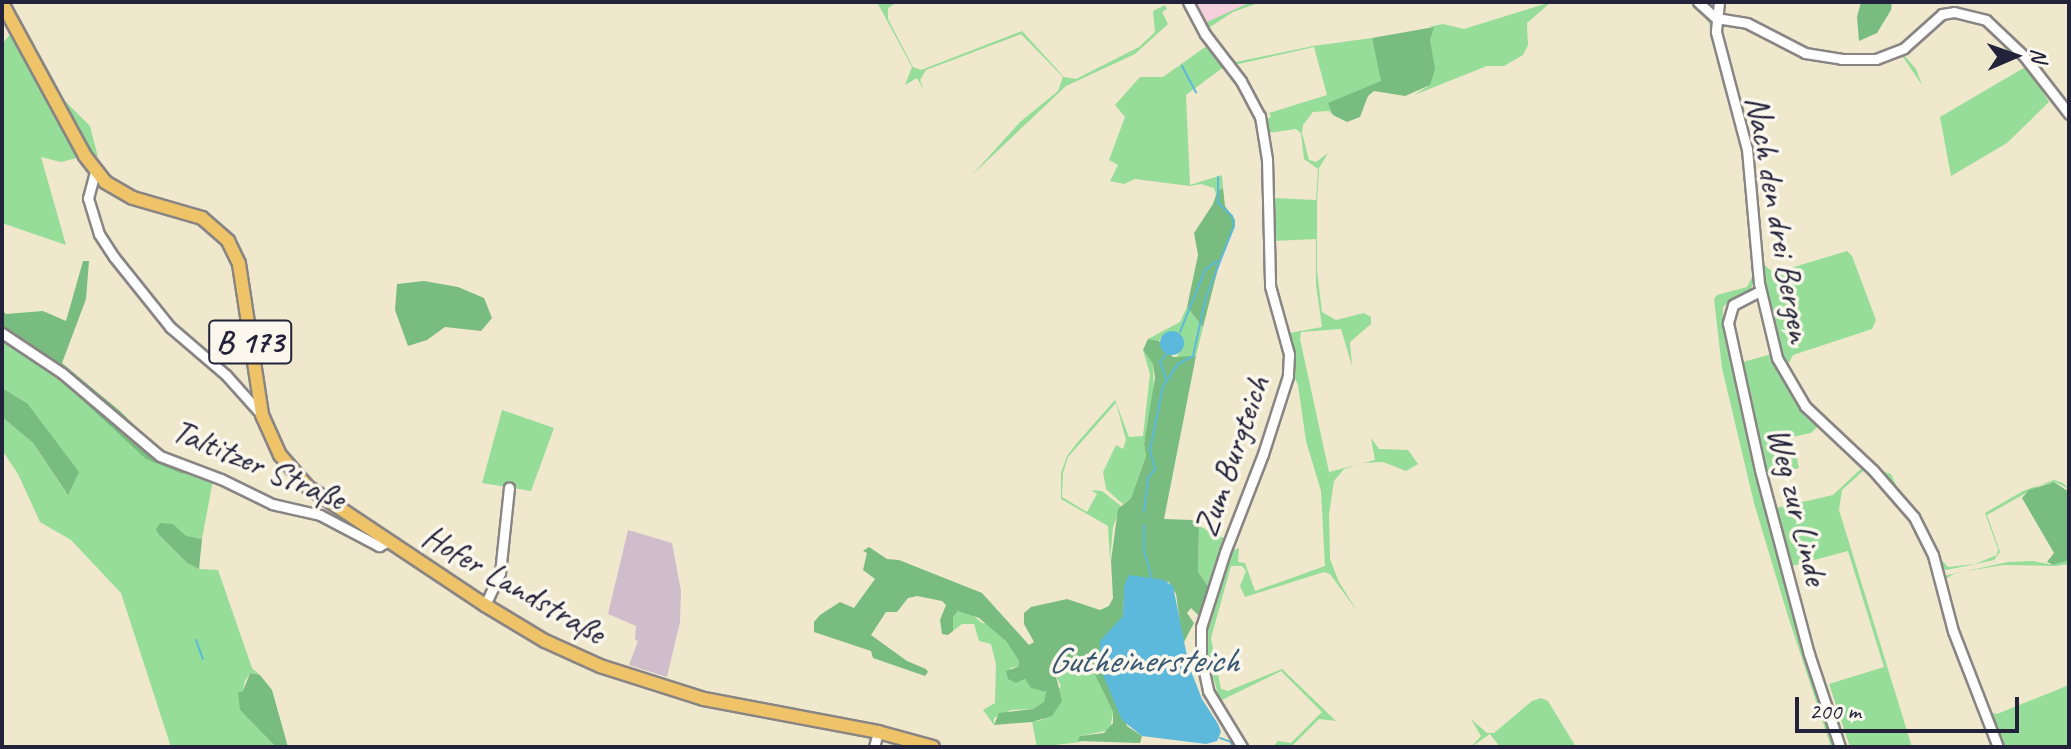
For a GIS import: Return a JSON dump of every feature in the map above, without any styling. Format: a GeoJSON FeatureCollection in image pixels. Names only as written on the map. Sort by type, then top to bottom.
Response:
{"type":"FeatureCollection","features":[{"type":"Feature","properties":{"kind":"main road","name":"B 173"},"geometry":{"type":"LineString","coordinates":[[2,3],[95,172]]}},
{"type":"Feature","properties":{"kind":"main road","name":"Hofer Landstraße"},"geometry":{"type":"LineString","coordinates":[[95,172],[117,191],[133,198],[202,218],[228,241],[239,264],[262,415],[291,472],[333,506],[485,605],[573,655],[643,682],[730,705],[878,732],[933,747]]}},
{"type":"Feature","properties":{"kind":"street","name":"Zum Burgteich"},"geometry":{"type":"LineString","coordinates":[[1188,2],[1205,34],[1241,81],[1260,116],[1267,159],[1270,286],[1289,354],[1288,376],[1201,627],[1201,657],[1208,691],[1242,747]]}},
{"type":"Feature","properties":{"kind":"street"},"geometry":{"type":"LineString","coordinates":[[1698,2],[1716,18],[1747,23],[1805,53],[1841,59],[1876,59],[1904,48],[1942,14],[1954,12],[1986,20],[2024,56],[2069,114]]}},
{"type":"Feature","properties":{"kind":"street","name":"Nach den drei Bergen"},"geometry":{"type":"LineString","coordinates":[[1719,2],[1716,18],[1722,58],[1747,149],[1760,291],[1777,358],[1805,406],[1899,497],[1924,536],[1933,555],[1953,631],[1998,747]]}},
{"type":"Feature","properties":{"kind":"street","name":"Hofer Landstraße"},"geometry":{"type":"LineString","coordinates":[[95,172],[88,198],[99,234],[114,257],[170,327],[226,375],[262,415]]}},
{"type":"Feature","properties":{"kind":"street","name":"Weg zur Linde"},"geometry":{"type":"LineString","coordinates":[[1760,291],[1733,305],[1728,323],[1767,498],[1809,654],[1840,747]]}},
{"type":"Feature","properties":{"kind":"street","name":"Taltitzer Straße"},"geometry":{"type":"LineString","coordinates":[[2,333],[62,373],[160,456],[221,479],[272,504],[320,515],[379,546],[387,542]]}},
{"type":"Feature","properties":{"kind":"street"},"geometry":{"type":"LineString","coordinates":[[485,605],[500,573],[509,487]]}},
{"type":"Feature","properties":{"kind":"street"},"geometry":{"type":"LineString","coordinates":[[874,747],[878,732]]}},
{"type":"Feature","properties":{"kind":"shaded area"},"geometry":{"type":"Polygon","coordinates":[[[1196,2],[1251,2],[1207,24],[1196,2]]]}},
{"type":"Feature","properties":{"kind":"shaded area"},"geometry":{"type":"Polygon","coordinates":[[[628,530],[672,543],[681,591],[680,622],[667,677],[629,665],[638,641],[635,640],[636,626],[608,614],[628,530]]]}},
{"type":"Feature","properties":{"kind":"green space"},"geometry":{"type":"Polygon","coordinates":[[[2,2],[11,2],[65,101],[90,126],[98,157],[93,154],[61,162],[41,157],[66,245],[2,223],[2,44],[12,32],[2,2]]]}},
{"type":"Feature","properties":{"kind":"green space"},"geometry":{"type":"Polygon","coordinates":[[[877,2],[897,2],[888,8],[888,19],[913,67],[921,70],[1022,31],[1064,77],[1076,79],[1139,47],[1155,32],[1153,11],[1165,5],[1167,9],[1162,12],[1168,24],[1135,54],[1066,86],[972,175],[1020,122],[1058,91],[1063,77],[1021,34],[926,70],[920,80],[924,90],[917,78],[905,85],[912,67],[877,2]]]}},
{"type":"Feature","properties":{"kind":"green space"},"geometry":{"type":"Polygon","coordinates":[[[1251,2],[1261,2],[1233,12],[1210,27],[1213,37],[1205,23],[1251,2]]]}},
{"type":"Feature","properties":{"kind":"green space"},"geometry":{"type":"Polygon","coordinates":[[[1551,2],[1527,23],[1528,45],[1523,55],[1504,66],[1487,66],[1414,95],[1430,85],[1433,27],[1428,27],[1443,24],[1464,29],[1551,2]]]}},
{"type":"Feature","properties":{"kind":"green space"},"geometry":{"type":"Polygon","coordinates":[[[1693,2],[1706,14],[1712,26],[1743,146],[1749,198],[1756,277],[1750,291],[1732,298],[1723,307],[1723,328],[1737,366],[1756,472],[1795,616],[1837,747],[1831,747],[1787,613],[1754,503],[1722,368],[1714,299],[1717,295],[1747,287],[1752,277],[1753,252],[1736,123],[1722,82],[1709,23],[1693,2]]]}},
{"type":"Feature","properties":{"kind":"green space"},"geometry":{"type":"Polygon","coordinates":[[[1861,2],[1892,2],[1891,10],[1877,33],[1859,41],[1857,17],[1861,2]]]}},
{"type":"Feature","properties":{"kind":"green space"},"geometry":{"type":"Polygon","coordinates":[[[1724,21],[1752,27],[1811,57],[1796,53],[1764,34],[1736,24],[1728,23],[1720,31],[1740,111],[1754,179],[1763,264],[1774,273],[1847,251],[1852,256],[1876,320],[1872,329],[1793,355],[1786,368],[1794,384],[1815,409],[1848,438],[1879,470],[1891,474],[1935,553],[1948,567],[1975,564],[1997,555],[1998,549],[1985,513],[2023,491],[2054,480],[2063,483],[2069,489],[2055,482],[2040,485],[1987,515],[2000,552],[1994,560],[1971,565],[1946,570],[1943,568],[1907,505],[1854,446],[1811,409],[1789,377],[1775,348],[1762,283],[1751,165],[1719,39],[1719,26],[1724,21]]]}},
{"type":"Feature","properties":{"kind":"green space"},"geometry":{"type":"Polygon","coordinates":[[[1434,27],[1430,40],[1435,69],[1430,85],[1405,96],[1374,91],[1368,96],[1360,117],[1347,122],[1333,115],[1328,103],[1381,81],[1372,38],[1434,27]]]}},
{"type":"Feature","properties":{"kind":"green space"},"geometry":{"type":"Polygon","coordinates":[[[1372,38],[1382,81],[1329,103],[1333,115],[1329,111],[1313,112],[1303,125],[1302,133],[1309,160],[1316,162],[1328,153],[1319,168],[1317,200],[1317,271],[1322,312],[1336,320],[1364,313],[1371,317],[1371,324],[1350,342],[1352,366],[1341,329],[1301,332],[1300,339],[1329,472],[1361,464],[1344,469],[1334,481],[1329,514],[1330,559],[1339,582],[1357,611],[1330,574],[1324,572],[1245,597],[1240,586],[1246,571],[1242,566],[1231,566],[1211,638],[1221,689],[1228,691],[1282,669],[1336,721],[1319,719],[1291,747],[1273,747],[1278,741],[1291,743],[1322,712],[1281,671],[1220,701],[1205,648],[1207,619],[1229,552],[1239,548],[1238,562],[1245,563],[1255,591],[1325,566],[1321,491],[1306,441],[1298,385],[1292,372],[1294,355],[1290,333],[1322,327],[1316,285],[1316,239],[1273,241],[1273,198],[1316,200],[1318,169],[1304,159],[1301,133],[1296,129],[1269,133],[1266,120],[1271,117],[1269,113],[1327,95],[1314,47],[1234,65],[1217,42],[1236,62],[1313,46],[1372,38]]]}},
{"type":"Feature","properties":{"kind":"green space"},"geometry":{"type":"Polygon","coordinates":[[[1208,45],[1225,66],[1186,95],[1190,185],[1222,175],[1223,188],[1216,194],[1214,188],[1201,184],[1190,186],[1135,179],[1124,184],[1110,181],[1118,165],[1109,160],[1125,117],[1115,105],[1140,77],[1163,77],[1208,45]]]}},
{"type":"Feature","properties":{"kind":"green space"},"geometry":{"type":"Polygon","coordinates":[[[1903,54],[1916,69],[1922,85],[1903,57],[1861,65],[1821,59],[1867,62],[1903,54]]]}},
{"type":"Feature","properties":{"kind":"green space"},"geometry":{"type":"Polygon","coordinates":[[[2027,66],[2049,102],[2007,143],[1951,176],[1940,117],[2027,66]]]}},
{"type":"Feature","properties":{"kind":"green space"},"geometry":{"type":"Polygon","coordinates":[[[1223,188],[1225,206],[1235,220],[1235,226],[1220,261],[1203,327],[1187,307],[1198,255],[1194,233],[1217,192],[1223,188]]]}},
{"type":"Feature","properties":{"kind":"green space"},"geometry":{"type":"Polygon","coordinates":[[[83,261],[89,261],[86,299],[62,363],[120,411],[157,448],[190,464],[183,474],[146,459],[52,372],[2,337],[2,310],[6,314],[43,311],[66,321],[83,261]]]}},
{"type":"Feature","properties":{"kind":"green space"},"geometry":{"type":"Polygon","coordinates":[[[424,281],[458,287],[484,298],[492,318],[481,331],[445,327],[427,340],[408,346],[395,310],[397,284],[424,281]]]}},
{"type":"Feature","properties":{"kind":"green space"},"geometry":{"type":"Polygon","coordinates":[[[1187,307],[1203,327],[1196,356],[1182,358],[1177,357],[1182,347],[1162,336],[1159,341],[1148,339],[1180,322],[1187,307]]]}},
{"type":"Feature","properties":{"kind":"green space"},"geometry":{"type":"Polygon","coordinates":[[[2,337],[183,474],[188,470],[213,480],[202,539],[159,535],[187,563],[199,569],[218,570],[252,668],[260,675],[250,673],[245,681],[240,710],[276,747],[171,747],[121,593],[71,540],[40,522],[18,474],[2,450],[2,417],[33,443],[67,494],[27,403],[2,388],[2,337]]]}},
{"type":"Feature","properties":{"kind":"green space"},"geometry":{"type":"Polygon","coordinates":[[[1148,339],[1159,341],[1173,357],[1196,356],[1164,519],[1193,520],[1199,526],[1198,572],[1208,586],[1199,616],[1191,608],[1187,613],[1194,623],[1183,644],[1176,594],[1169,582],[1135,578],[1124,596],[1123,616],[1108,637],[1127,726],[1142,736],[1140,743],[1078,741],[1080,736],[1104,733],[1113,723],[1113,712],[1088,660],[1055,672],[1062,701],[1052,716],[1032,722],[994,725],[999,713],[1033,709],[1044,702],[1046,692],[1031,688],[1025,679],[1016,683],[1008,679],[1006,671],[1018,667],[1019,661],[1006,641],[979,618],[958,611],[953,617],[953,631],[948,635],[942,634],[940,620],[946,605],[942,601],[917,596],[908,598],[897,612],[886,612],[871,635],[907,661],[926,669],[928,672],[925,676],[873,658],[871,651],[814,632],[814,622],[820,615],[840,602],[854,608],[875,579],[863,570],[867,553],[863,551],[869,547],[887,559],[899,560],[982,593],[1029,645],[1034,642],[1024,624],[1024,613],[1031,607],[1067,599],[1100,610],[1109,606],[1113,598],[1111,561],[1118,509],[1131,498],[1146,456],[1144,444],[1155,378],[1153,364],[1143,350],[1148,339]]]}},
{"type":"Feature","properties":{"kind":"green space"},"geometry":{"type":"Polygon","coordinates":[[[1143,350],[1153,364],[1154,397],[1144,444],[1146,456],[1131,498],[1123,504],[1106,489],[1103,472],[1116,445],[1123,449],[1126,440],[1116,403],[1068,457],[1063,473],[1062,497],[1087,512],[1097,494],[1091,490],[1102,491],[1121,506],[1113,527],[1110,561],[1108,526],[1061,499],[1061,473],[1067,456],[1115,400],[1129,437],[1143,436],[1150,374],[1143,350]]]}},
{"type":"Feature","properties":{"kind":"green space"},"geometry":{"type":"Polygon","coordinates":[[[1772,354],[1781,376],[1803,408],[1820,424],[1811,433],[1792,437],[1799,468],[1768,476],[1743,362],[1772,354]]]}},
{"type":"Feature","properties":{"kind":"green space"},"geometry":{"type":"Polygon","coordinates":[[[2,388],[27,403],[79,472],[68,495],[33,443],[2,417],[2,388]]]}},
{"type":"Feature","properties":{"kind":"green space"},"geometry":{"type":"Polygon","coordinates":[[[502,410],[554,428],[531,491],[482,483],[502,410]]]}},
{"type":"Feature","properties":{"kind":"green space"},"geometry":{"type":"Polygon","coordinates":[[[1371,438],[1379,449],[1408,450],[1418,464],[1406,471],[1383,462],[1364,463],[1375,460],[1371,438]]]}},
{"type":"Feature","properties":{"kind":"green space"},"geometry":{"type":"Polygon","coordinates":[[[1865,465],[1870,470],[1863,471],[1842,490],[1839,510],[1912,747],[1850,747],[1829,684],[1884,667],[1848,551],[1792,566],[1776,508],[1833,495],[1865,465]]]}},
{"type":"Feature","properties":{"kind":"green space"},"geometry":{"type":"Polygon","coordinates":[[[2054,482],[2069,492],[2069,560],[2053,565],[2047,562],[2054,553],[2022,498],[2029,490],[2054,482]]]}},
{"type":"Feature","properties":{"kind":"green space"},"geometry":{"type":"Polygon","coordinates":[[[160,523],[173,524],[186,536],[202,539],[199,569],[187,563],[159,535],[156,529],[160,523]]]}},
{"type":"Feature","properties":{"kind":"green space"},"geometry":{"type":"Polygon","coordinates":[[[1199,526],[1226,539],[1199,616],[1208,586],[1198,572],[1199,526]]]}},
{"type":"Feature","properties":{"kind":"green space"},"geometry":{"type":"Polygon","coordinates":[[[2069,560],[2069,564],[2056,566],[2003,565],[1964,572],[2008,562],[2033,561],[2053,565],[2069,560]]]}},
{"type":"Feature","properties":{"kind":"green space"},"geometry":{"type":"Polygon","coordinates":[[[1954,574],[1946,579],[1952,621],[1989,712],[1997,714],[2069,685],[2069,747],[2000,747],[1950,616],[1943,576],[1954,574]]]}},
{"type":"Feature","properties":{"kind":"green space"},"geometry":{"type":"Polygon","coordinates":[[[958,611],[969,612],[982,623],[990,624],[1006,641],[1019,661],[1018,667],[1010,668],[1016,683],[1025,679],[1037,690],[1044,690],[1047,696],[1044,703],[1033,709],[1011,710],[994,718],[994,725],[983,710],[995,703],[996,664],[991,644],[979,641],[974,624],[962,624],[953,631],[953,617],[958,611]]]}},
{"type":"Feature","properties":{"kind":"green space"},"geometry":{"type":"Polygon","coordinates":[[[1088,659],[1113,712],[1110,730],[1080,736],[1081,742],[1037,747],[1032,722],[1042,720],[1061,686],[1054,672],[1088,659]]]}},
{"type":"Feature","properties":{"kind":"green space"},"geometry":{"type":"Polygon","coordinates":[[[250,673],[260,675],[272,690],[288,747],[276,747],[240,710],[238,693],[243,691],[250,673]]]}},
{"type":"Feature","properties":{"kind":"green space"},"geometry":{"type":"Polygon","coordinates":[[[1541,698],[1548,701],[1576,747],[1500,747],[1490,734],[1471,747],[1481,736],[1471,719],[1487,733],[1494,733],[1532,701],[1541,698]]]}},
{"type":"Feature","properties":{"kind":"water"},"geometry":{"type":"Polygon","coordinates":[[[1172,331],[1181,334],[1184,343],[1181,352],[1172,355],[1163,352],[1160,343],[1163,334],[1172,331]]]}},
{"type":"Feature","properties":{"kind":"water","name":"Gutheinersteich"},"geometry":{"type":"Polygon","coordinates":[[[1129,575],[1164,580],[1173,586],[1189,666],[1202,699],[1221,732],[1217,741],[1206,744],[1142,736],[1122,720],[1100,668],[1100,641],[1123,616],[1124,586],[1129,575]]]}},
{"type":"Feature","properties":{"kind":"waterway"},"geometry":{"type":"LineString","coordinates":[[1182,66],[1196,92]]}},
{"type":"Feature","properties":{"kind":"waterway"},"geometry":{"type":"LineString","coordinates":[[1144,512],[1148,478],[1155,469],[1150,450],[1163,386],[1178,364],[1193,356],[1206,297],[1234,226],[1232,216],[1218,203],[1218,177]]}},
{"type":"Feature","properties":{"kind":"waterway"},"geometry":{"type":"LineString","coordinates":[[1180,332],[1205,270],[1217,261]]}},
{"type":"Feature","properties":{"kind":"waterway"},"geometry":{"type":"LineString","coordinates":[[1166,379],[1160,362],[1167,353]]}},
{"type":"Feature","properties":{"kind":"waterway"},"geometry":{"type":"LineString","coordinates":[[1144,525],[1144,550],[1152,580]]}},
{"type":"Feature","properties":{"kind":"waterway"},"geometry":{"type":"LineString","coordinates":[[196,640],[203,659]]}},
{"type":"Feature","properties":{"kind":"waterway"},"geometry":{"type":"LineString","coordinates":[[1220,738],[1231,742],[1232,747]]}}]}
